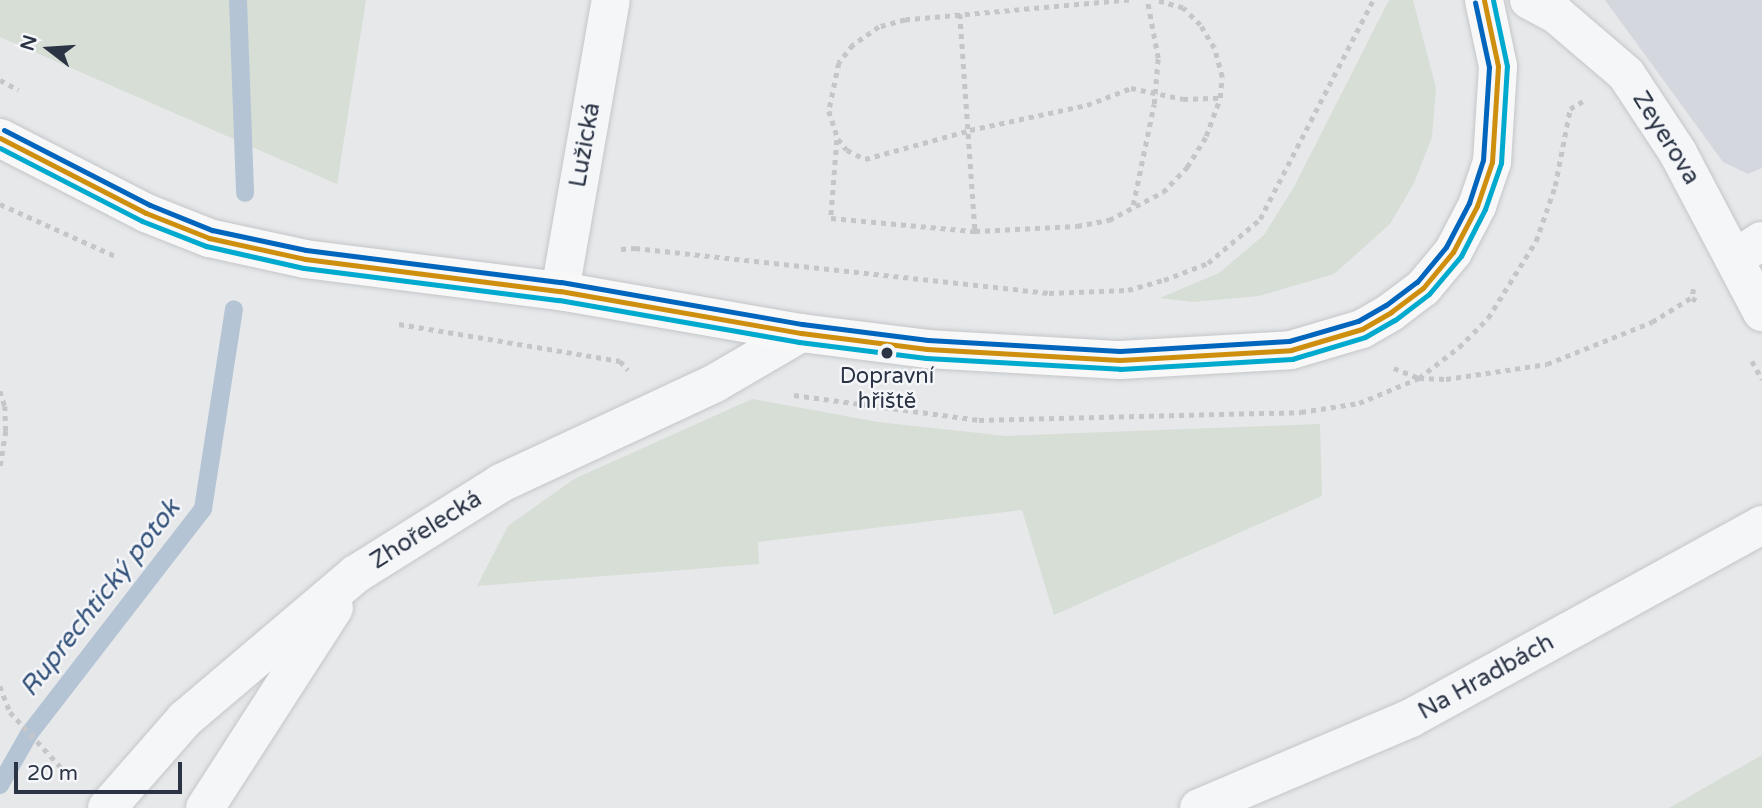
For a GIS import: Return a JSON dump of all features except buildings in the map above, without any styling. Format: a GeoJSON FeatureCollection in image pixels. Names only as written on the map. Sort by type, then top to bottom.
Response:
{"type":"FeatureCollection","features":[{"type":"Feature","properties":{"kind":"main road"},"geometry":{"type":"LineString","coordinates":[[0,138],[146,213],[209,238],[305,259],[560,291],[801,333],[928,349],[1120,359],[1291,351],[1362,329],[1391,313],[1423,288],[1453,252],[1477,206],[1492,162],[1498,66],[1484,0]]}},
{"type":"Feature","properties":{"kind":"street","name":"Lužická"},"geometry":{"type":"LineString","coordinates":[[560,291],[611,0]]}},
{"type":"Feature","properties":{"kind":"street","name":"Zeyerova"},"geometry":{"type":"LineString","coordinates":[[1529,0],[1557,15],[1626,74],[1678,153],[1748,250],[1762,312]]}},
{"type":"Feature","properties":{"kind":"street","name":"Zhořelecká"},"geometry":{"type":"LineString","coordinates":[[107,808],[185,719],[356,574],[501,483],[715,383],[801,333]]}},
{"type":"Feature","properties":{"kind":"street","name":"Na Hradbách"},"geometry":{"type":"LineString","coordinates":[[1199,808],[1410,718],[1762,525]]}},
{"type":"Feature","properties":{"kind":"street"},"geometry":{"type":"LineString","coordinates":[[205,808],[356,574]]}},
{"type":"Feature","properties":{"kind":"path"},"geometry":{"type":"LineString","coordinates":[[1129,0],[905,20],[879,27],[853,46],[839,63],[833,84],[830,111],[838,139],[831,218],[975,231],[1077,226],[1109,220],[1163,192],[1187,167],[1206,136],[1220,98],[1222,77],[1213,48],[1200,25],[1183,8],[1155,0]]}},
{"type":"Feature","properties":{"kind":"path"},"geometry":{"type":"LineString","coordinates":[[1133,206],[1155,93],[1158,58],[1147,0]]}},
{"type":"Feature","properties":{"kind":"path"},"geometry":{"type":"LineString","coordinates":[[635,248],[1049,293],[1128,290],[1164,280],[1208,263],[1260,219],[1373,0]]}},
{"type":"Feature","properties":{"kind":"path"},"geometry":{"type":"LineString","coordinates":[[960,15],[975,231]]}},
{"type":"Feature","properties":{"kind":"path"},"geometry":{"type":"LineString","coordinates":[[838,139],[848,152],[864,159],[970,130],[1087,105],[1131,88],[1183,99],[1220,98]]}},
{"type":"Feature","properties":{"kind":"path"},"geometry":{"type":"LineString","coordinates":[[0,204],[118,257]]}},
{"type":"Feature","properties":{"kind":"path"},"geometry":{"type":"LineString","coordinates":[[1326,342],[1419,378],[1446,379],[1547,364],[1652,323],[1701,292],[1748,250]]}},
{"type":"Feature","properties":{"kind":"path"},"geometry":{"type":"LineString","coordinates":[[385,322],[620,361],[628,370],[625,377]]}},
{"type":"Feature","properties":{"kind":"path"},"geometry":{"type":"LineString","coordinates":[[0,391],[5,406],[6,431],[0,468]]}},
{"type":"Feature","properties":{"kind":"path"},"geometry":{"type":"LineString","coordinates":[[0,686],[10,712],[73,780]]}},
{"type":"Feature","properties":{"kind":"shaded area"},"geometry":{"type":"Polygon","coordinates":[[[0,0],[366,0],[337,184],[0,37],[0,0]]]}},
{"type":"Feature","properties":{"kind":"shaded area"},"geometry":{"type":"Polygon","coordinates":[[[1389,0],[1413,0],[1436,88],[1432,137],[1414,183],[1390,224],[1334,274],[1259,296],[1193,302],[1160,298],[1219,273],[1264,235],[1294,187],[1389,0]]]}},
{"type":"Feature","properties":{"kind":"shaded area"},"geometry":{"type":"Polygon","coordinates":[[[1605,0],[1762,0],[1762,168],[1748,174],[1723,162],[1605,0]]]}},
{"type":"Feature","properties":{"kind":"shaded area"},"geometry":{"type":"Polygon","coordinates":[[[752,399],[878,422],[1006,436],[1320,424],[1322,496],[1054,615],[1022,510],[758,542],[759,564],[477,586],[508,526],[574,479],[752,399]]]}},
{"type":"Feature","properties":{"kind":"shaded area"},"geometry":{"type":"Polygon","coordinates":[[[1762,755],[1762,808],[1669,808],[1762,755]]]}},
{"type":"Feature","properties":{"kind":"waterway","name":"Ruprechtický potok"},"geometry":{"type":"LineString","coordinates":[[238,0],[245,193]]}},
{"type":"Feature","properties":{"kind":"waterway","name":"Ruprechtický potok"},"geometry":{"type":"LineString","coordinates":[[0,785],[29,734],[203,509],[234,309]]}},
{"type":"Feature","properties":{"kind":"transit line"},"geometry":{"type":"LineString","coordinates":[[0,138],[146,213],[209,238],[305,259],[560,291],[801,333],[927,349],[1120,360],[1291,350],[1362,329],[1391,312],[1423,288],[1453,252],[1477,206],[1492,162],[1498,66],[1484,0]]}},
{"type":"Feature","properties":{"kind":"transit line"},"geometry":{"type":"LineString","coordinates":[[0,148],[142,221],[206,246],[304,268],[559,300],[799,342],[926,358],[1120,369],[1292,359],[1365,337],[1395,320],[1429,294],[1461,256],[1485,209],[1501,163],[1507,66],[1493,0]]}},
{"type":"Feature","properties":{"kind":"transit line"},"geometry":{"type":"LineString","coordinates":[[4,130],[150,205],[212,230],[306,250],[561,282],[802,324],[928,340],[1120,351],[1289,341],[1358,321],[1386,305],[1417,282],[1446,247],[1469,203],[1483,160],[1489,67],[1475,2]]}},
{"type":"Feature","properties":{"kind":"place","name":"Dopravní hřiště"},"geometry":{"type":"Point","coordinates":[887,353]}}]}
